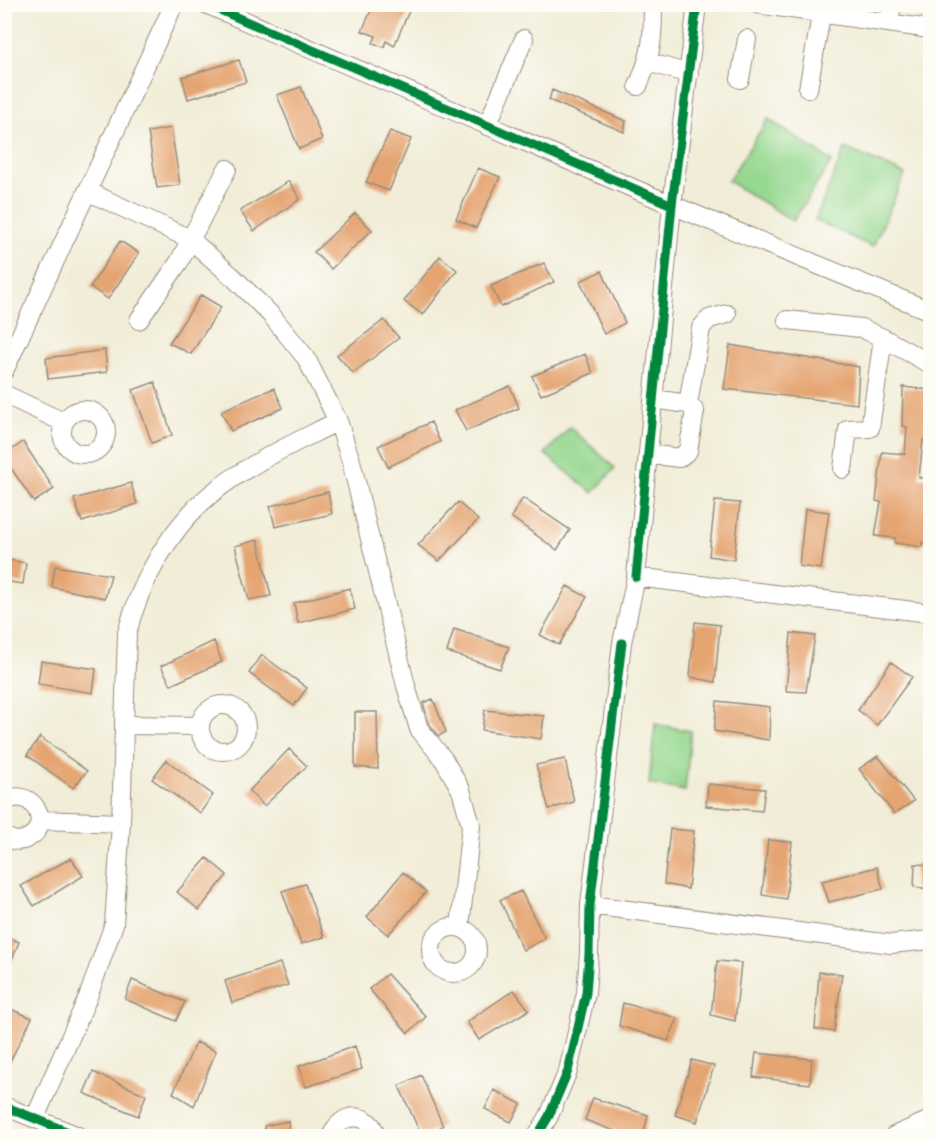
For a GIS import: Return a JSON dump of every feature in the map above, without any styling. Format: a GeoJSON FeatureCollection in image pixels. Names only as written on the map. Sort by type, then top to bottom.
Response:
{"type":"FeatureCollection","features":[{"type":"Feature","properties":{"kind":"street"},"geometry":{"type":"LineString","coordinates":[[4,371],[174,4]]}},
{"type":"Feature","properties":{"kind":"street"},"geometry":{"type":"LineString","coordinates":[[206,4],[672,205],[930,311]]}},
{"type":"Feature","properties":{"kind":"street"},"geometry":{"type":"LineString","coordinates":[[638,86],[648,62],[653,39],[653,4]]}},
{"type":"Feature","properties":{"kind":"street"},"geometry":{"type":"LineString","coordinates":[[537,1137],[549,1116],[568,1071],[586,983],[590,905],[622,643],[636,577],[672,205],[697,4]]}},
{"type":"Feature","properties":{"kind":"street"},"geometry":{"type":"LineString","coordinates":[[756,4],[822,9],[930,29]]}},
{"type":"Feature","properties":{"kind":"street"},"geometry":{"type":"LineString","coordinates":[[889,23],[892,4]]}},
{"type":"Feature","properties":{"kind":"street"},"geometry":{"type":"LineString","coordinates":[[808,89],[822,9]]}},
{"type":"Feature","properties":{"kind":"street"},"geometry":{"type":"LineString","coordinates":[[487,126],[524,39]]}},
{"type":"Feature","properties":{"kind":"street"},"geometry":{"type":"LineString","coordinates":[[740,79],[747,39]]}},
{"type":"Feature","properties":{"kind":"street"},"geometry":{"type":"LineString","coordinates":[[648,62],[689,74]]}},
{"type":"Feature","properties":{"kind":"street"},"geometry":{"type":"LineString","coordinates":[[138,320],[178,262],[227,169]]}},
{"type":"Feature","properties":{"kind":"street"},"geometry":{"type":"LineString","coordinates":[[87,190],[190,239],[234,278],[278,324],[306,358],[338,421],[351,461],[406,686],[419,729],[444,760],[461,790],[471,825],[460,927]]}},
{"type":"Feature","properties":{"kind":"street"},"geometry":{"type":"LineString","coordinates":[[688,404],[701,328],[709,319],[727,314]]}},
{"type":"Feature","properties":{"kind":"street"},"geometry":{"type":"LineString","coordinates":[[787,320],[861,328],[930,364]]}},
{"type":"Feature","properties":{"kind":"street"},"geometry":{"type":"LineString","coordinates":[[843,469],[848,429],[870,428],[884,338]]}},
{"type":"Feature","properties":{"kind":"street"},"geometry":{"type":"LineString","coordinates":[[4,394],[63,422]]}},
{"type":"Feature","properties":{"kind":"street"},"geometry":{"type":"LineString","coordinates":[[648,454],[679,458],[688,451],[695,411],[688,404],[653,399]]}},
{"type":"Feature","properties":{"kind":"street"},"geometry":{"type":"LineString","coordinates":[[35,1118],[88,997],[114,924],[121,823],[127,633],[132,613],[152,569],[174,534],[196,507],[232,478],[338,421]]}},
{"type":"Feature","properties":{"kind":"street"},"geometry":{"type":"LineString","coordinates":[[636,577],[930,613]]}},
{"type":"Feature","properties":{"kind":"street"},"geometry":{"type":"LineString","coordinates":[[124,725],[200,726]]}},
{"type":"Feature","properties":{"kind":"street"},"geometry":{"type":"LineString","coordinates":[[4,802],[17,796],[25,798],[39,811],[40,820],[37,830],[31,837],[13,841],[4,836]]}},
{"type":"Feature","properties":{"kind":"street"},"geometry":{"type":"LineString","coordinates":[[40,820],[121,823]]}},
{"type":"Feature","properties":{"kind":"street"},"geometry":{"type":"LineString","coordinates":[[590,905],[891,944],[930,940]]}},
{"type":"Feature","properties":{"kind":"street"},"geometry":{"type":"LineString","coordinates":[[4,1106],[78,1137]]}},
{"type":"Feature","properties":{"kind":"street"},"geometry":{"type":"LineString","coordinates":[[332,1137],[338,1123],[356,1117],[365,1120],[373,1128],[376,1137]]}},
{"type":"Feature","properties":{"kind":"street"},"geometry":{"type":"LineString","coordinates":[[894,1137],[930,1120]]}},
{"type":"Feature","properties":{"kind":"green space"},"geometry":{"type":"Polygon","coordinates":[[[768,119],[832,161],[793,221],[728,181],[768,119]]]}},
{"type":"Feature","properties":{"kind":"green space"},"geometry":{"type":"Polygon","coordinates":[[[845,148],[905,174],[873,247],[815,220],[845,148]]]}},
{"type":"Feature","properties":{"kind":"green space"},"geometry":{"type":"Polygon","coordinates":[[[570,427],[615,468],[593,493],[545,454],[570,427]]]}},
{"type":"Feature","properties":{"kind":"green space"},"geometry":{"type":"Polygon","coordinates":[[[655,724],[691,731],[685,791],[649,784],[655,724]]]}},
{"type":"Feature","properties":{"kind":"building"},"geometry":{"type":"Polygon","coordinates":[[[374,4],[412,4],[394,46],[386,41],[384,47],[373,43],[376,36],[362,31],[374,4]]]}},
{"type":"Feature","properties":{"kind":"building"},"geometry":{"type":"Polygon","coordinates":[[[239,60],[246,82],[188,99],[182,77],[239,60]]]}},
{"type":"Feature","properties":{"kind":"building"},"geometry":{"type":"Polygon","coordinates":[[[301,87],[322,139],[299,149],[277,95],[301,87]]]}},
{"type":"Feature","properties":{"kind":"building"},"geometry":{"type":"Polygon","coordinates":[[[552,90],[626,121],[624,132],[549,100],[552,90]]]}},
{"type":"Feature","properties":{"kind":"building"},"geometry":{"type":"Polygon","coordinates":[[[171,128],[180,185],[157,188],[148,132],[171,128]]]}},
{"type":"Feature","properties":{"kind":"building"},"geometry":{"type":"Polygon","coordinates":[[[390,131],[411,139],[389,191],[366,182],[390,131]]]}},
{"type":"Feature","properties":{"kind":"building"},"geometry":{"type":"Polygon","coordinates":[[[478,168],[500,177],[476,228],[456,219],[478,168]]]}},
{"type":"Feature","properties":{"kind":"building"},"geometry":{"type":"Polygon","coordinates":[[[289,181],[300,199],[254,231],[240,211],[289,181]]]}},
{"type":"Feature","properties":{"kind":"building"},"geometry":{"type":"Polygon","coordinates":[[[355,213],[372,230],[331,269],[314,252],[355,213]]]}},
{"type":"Feature","properties":{"kind":"building"},"geometry":{"type":"Polygon","coordinates":[[[120,241],[139,253],[108,299],[90,287],[120,241]]]}},
{"type":"Feature","properties":{"kind":"building"},"geometry":{"type":"Polygon","coordinates":[[[440,256],[457,270],[423,315],[404,301],[440,256]]]}},
{"type":"Feature","properties":{"kind":"building"},"geometry":{"type":"Polygon","coordinates":[[[544,263],[554,282],[501,307],[491,286],[544,263]]]}},
{"type":"Feature","properties":{"kind":"building"},"geometry":{"type":"Polygon","coordinates":[[[602,271],[625,323],[604,334],[580,281],[602,271]]]}},
{"type":"Feature","properties":{"kind":"building"},"geometry":{"type":"Polygon","coordinates":[[[201,295],[221,307],[191,354],[169,343],[201,295]]]}},
{"type":"Feature","properties":{"kind":"building"},"geometry":{"type":"Polygon","coordinates":[[[384,320],[399,338],[353,373],[337,355],[384,320]]]}},
{"type":"Feature","properties":{"kind":"building"},"geometry":{"type":"Polygon","coordinates":[[[730,345],[859,367],[857,404],[724,389],[730,345]]]}},
{"type":"Feature","properties":{"kind":"building"},"geometry":{"type":"Polygon","coordinates":[[[105,350],[107,372],[48,379],[46,358],[105,350]]]}},
{"type":"Feature","properties":{"kind":"building"},"geometry":{"type":"Polygon","coordinates":[[[585,354],[593,373],[541,395],[532,376],[585,354]]]}},
{"type":"Feature","properties":{"kind":"building"},"geometry":{"type":"Polygon","coordinates":[[[155,382],[172,435],[152,443],[133,390],[155,382]]]}},
{"type":"Feature","properties":{"kind":"building"},"geometry":{"type":"Polygon","coordinates":[[[510,386],[519,408],[466,431],[455,410],[510,386]]]}},
{"type":"Feature","properties":{"kind":"building"},"geometry":{"type":"Polygon","coordinates":[[[903,387],[930,390],[930,440],[923,440],[919,478],[930,478],[930,543],[922,542],[922,547],[895,543],[895,538],[875,536],[881,502],[876,501],[882,452],[905,454],[907,427],[902,426],[903,387]]]}},
{"type":"Feature","properties":{"kind":"building"},"geometry":{"type":"Polygon","coordinates":[[[274,388],[283,408],[231,431],[221,411],[274,388]]]}},
{"type":"Feature","properties":{"kind":"building"},"geometry":{"type":"Polygon","coordinates":[[[431,422],[440,442],[388,467],[378,446],[431,422]]]}},
{"type":"Feature","properties":{"kind":"building"},"geometry":{"type":"Polygon","coordinates":[[[23,442],[54,489],[34,502],[4,458],[4,455],[23,442]]]}},
{"type":"Feature","properties":{"kind":"building"},"geometry":{"type":"Polygon","coordinates":[[[131,483],[137,504],[82,522],[74,499],[131,483]]]}},
{"type":"Feature","properties":{"kind":"building"},"geometry":{"type":"Polygon","coordinates":[[[328,492],[332,514],[275,527],[270,506],[328,492]]]}},
{"type":"Feature","properties":{"kind":"building"},"geometry":{"type":"Polygon","coordinates":[[[523,498],[570,530],[557,550],[511,517],[523,498]]]}},
{"type":"Feature","properties":{"kind":"building"},"geometry":{"type":"Polygon","coordinates":[[[715,501],[740,503],[734,560],[709,556],[715,501]]]}},
{"type":"Feature","properties":{"kind":"building"},"geometry":{"type":"Polygon","coordinates":[[[458,502],[478,520],[439,561],[418,545],[458,502]]]}},
{"type":"Feature","properties":{"kind":"building"},"geometry":{"type":"Polygon","coordinates":[[[805,509],[829,512],[821,569],[799,566],[805,509]]]}},
{"type":"Feature","properties":{"kind":"building"},"geometry":{"type":"Polygon","coordinates":[[[258,540],[271,596],[249,600],[235,546],[258,540]]]}},
{"type":"Feature","properties":{"kind":"building"},"geometry":{"type":"Polygon","coordinates":[[[4,559],[26,563],[23,584],[4,581],[4,559]]]}},
{"type":"Feature","properties":{"kind":"building"},"geometry":{"type":"Polygon","coordinates":[[[55,566],[111,575],[105,598],[52,587],[55,566]]]}},
{"type":"Feature","properties":{"kind":"building"},"geometry":{"type":"Polygon","coordinates":[[[567,586],[587,597],[559,645],[540,635],[567,586]]]}},
{"type":"Feature","properties":{"kind":"building"},"geometry":{"type":"Polygon","coordinates":[[[350,588],[355,609],[298,623],[294,603],[350,588]]]}},
{"type":"Feature","properties":{"kind":"building"},"geometry":{"type":"Polygon","coordinates":[[[695,622],[720,625],[715,682],[690,677],[695,622]]]}},
{"type":"Feature","properties":{"kind":"building"},"geometry":{"type":"Polygon","coordinates":[[[454,629],[509,647],[500,669],[447,652],[454,629]]]}},
{"type":"Feature","properties":{"kind":"building"},"geometry":{"type":"Polygon","coordinates":[[[791,633],[815,636],[806,692],[786,691],[791,633]]]}},
{"type":"Feature","properties":{"kind":"building"},"geometry":{"type":"Polygon","coordinates":[[[214,641],[222,662],[171,685],[161,666],[214,641]]]}},
{"type":"Feature","properties":{"kind":"building"},"geometry":{"type":"Polygon","coordinates":[[[262,655],[307,688],[294,706],[249,673],[262,655]]]}},
{"type":"Feature","properties":{"kind":"building"},"geometry":{"type":"Polygon","coordinates":[[[41,661],[96,669],[93,693],[38,684],[41,661]]]}},
{"type":"Feature","properties":{"kind":"building"},"geometry":{"type":"Polygon","coordinates":[[[891,662],[912,677],[877,725],[858,710],[891,662]]]}},
{"type":"Feature","properties":{"kind":"building"},"geometry":{"type":"Polygon","coordinates":[[[433,699],[446,732],[439,736],[430,725],[423,703],[433,699]]]}},
{"type":"Feature","properties":{"kind":"building"},"geometry":{"type":"Polygon","coordinates":[[[717,701],[770,707],[769,740],[714,731],[717,701]]]}},
{"type":"Feature","properties":{"kind":"building"},"geometry":{"type":"Polygon","coordinates":[[[485,710],[544,716],[541,739],[482,730],[485,710]]]}},
{"type":"Feature","properties":{"kind":"building"},"geometry":{"type":"Polygon","coordinates":[[[355,712],[377,712],[378,769],[355,767],[355,712]]]}},
{"type":"Feature","properties":{"kind":"building"},"geometry":{"type":"Polygon","coordinates":[[[40,737],[87,771],[73,788],[27,755],[40,737]]]}},
{"type":"Feature","properties":{"kind":"building"},"geometry":{"type":"Polygon","coordinates":[[[289,749],[307,766],[264,806],[249,791],[289,749]]]}},
{"type":"Feature","properties":{"kind":"building"},"geometry":{"type":"Polygon","coordinates":[[[878,756],[914,801],[894,814],[859,769],[878,756]]]}},
{"type":"Feature","properties":{"kind":"building"},"geometry":{"type":"Polygon","coordinates":[[[565,759],[574,802],[549,809],[536,765],[565,759]]]}},
{"type":"Feature","properties":{"kind":"building"},"geometry":{"type":"Polygon","coordinates":[[[166,760],[213,795],[200,813],[152,779],[166,760]]]}},
{"type":"Feature","properties":{"kind":"building"},"geometry":{"type":"Polygon","coordinates":[[[708,784],[765,789],[762,811],[706,806],[708,784]]]}},
{"type":"Feature","properties":{"kind":"building"},"geometry":{"type":"Polygon","coordinates":[[[670,829],[694,831],[688,889],[664,884],[670,829]]]}},
{"type":"Feature","properties":{"kind":"building"},"geometry":{"type":"Polygon","coordinates":[[[768,840],[792,842],[786,899],[762,895],[768,840]]]}},
{"type":"Feature","properties":{"kind":"building"},"geometry":{"type":"Polygon","coordinates":[[[71,858],[83,876],[34,906],[21,886],[71,858]]]}},
{"type":"Feature","properties":{"kind":"building"},"geometry":{"type":"Polygon","coordinates":[[[207,858],[227,875],[199,910],[177,892],[207,858]]]}},
{"type":"Feature","properties":{"kind":"building"},"geometry":{"type":"Polygon","coordinates":[[[915,864],[930,865],[930,889],[914,887],[915,864]]]}},
{"type":"Feature","properties":{"kind":"building"},"geometry":{"type":"Polygon","coordinates":[[[877,867],[883,889],[829,902],[822,881],[877,867]]]}},
{"type":"Feature","properties":{"kind":"building"},"geometry":{"type":"Polygon","coordinates":[[[403,872],[426,892],[388,935],[367,917],[403,872]]]}},
{"type":"Feature","properties":{"kind":"building"},"geometry":{"type":"Polygon","coordinates":[[[305,884],[324,937],[301,944],[282,891],[305,884]]]}},
{"type":"Feature","properties":{"kind":"building"},"geometry":{"type":"Polygon","coordinates":[[[521,891],[545,939],[523,950],[500,900],[521,891]]]}},
{"type":"Feature","properties":{"kind":"building"},"geometry":{"type":"Polygon","coordinates":[[[4,935],[19,942],[5,977],[4,977],[4,935]]]}},
{"type":"Feature","properties":{"kind":"building"},"geometry":{"type":"Polygon","coordinates":[[[717,961],[741,963],[735,1021],[711,1015],[717,961]]]}},
{"type":"Feature","properties":{"kind":"building"},"geometry":{"type":"Polygon","coordinates":[[[280,963],[288,985],[232,1003],[225,981],[280,963]]]}},
{"type":"Feature","properties":{"kind":"building"},"geometry":{"type":"Polygon","coordinates":[[[819,972],[842,974],[834,1032],[815,1029],[819,972]]]}},
{"type":"Feature","properties":{"kind":"building"},"geometry":{"type":"Polygon","coordinates":[[[387,974],[426,1017],[408,1033],[369,989],[387,974]]]}},
{"type":"Feature","properties":{"kind":"building"},"geometry":{"type":"Polygon","coordinates":[[[132,980],[185,1002],[176,1021],[125,999],[132,980]]]}},
{"type":"Feature","properties":{"kind":"building"},"geometry":{"type":"Polygon","coordinates":[[[514,990],[529,1010],[479,1040],[467,1022],[514,990]]]}},
{"type":"Feature","properties":{"kind":"building"},"geometry":{"type":"Polygon","coordinates":[[[623,1003],[678,1018],[668,1041],[619,1026],[623,1003]]]}},
{"type":"Feature","properties":{"kind":"building"},"geometry":{"type":"Polygon","coordinates":[[[8,1008],[32,1018],[4,1073],[4,1016],[8,1008]]]}},
{"type":"Feature","properties":{"kind":"building"},"geometry":{"type":"Polygon","coordinates":[[[196,1042],[216,1051],[194,1106],[173,1093],[196,1042]]]}},
{"type":"Feature","properties":{"kind":"building"},"geometry":{"type":"Polygon","coordinates":[[[355,1046],[362,1069],[306,1087],[299,1066],[355,1046]]]}},
{"type":"Feature","properties":{"kind":"building"},"geometry":{"type":"Polygon","coordinates":[[[756,1053],[812,1059],[810,1084],[753,1077],[756,1053]]]}},
{"type":"Feature","properties":{"kind":"building"},"geometry":{"type":"Polygon","coordinates":[[[692,1060],[714,1066],[697,1122],[675,1115],[692,1060]]]}},
{"type":"Feature","properties":{"kind":"building"},"geometry":{"type":"Polygon","coordinates":[[[93,1072],[146,1095],[138,1116],[84,1093],[93,1072]]]}},
{"type":"Feature","properties":{"kind":"building"},"geometry":{"type":"Polygon","coordinates":[[[421,1075],[443,1126],[422,1137],[399,1086],[421,1075]]]}},
{"type":"Feature","properties":{"kind":"building"},"geometry":{"type":"Polygon","coordinates":[[[494,1090],[521,1104],[511,1122],[485,1109],[494,1090]]]}},
{"type":"Feature","properties":{"kind":"building"},"geometry":{"type":"Polygon","coordinates":[[[593,1098],[648,1115],[643,1137],[631,1137],[585,1120],[593,1098]]]}},
{"type":"Feature","properties":{"kind":"building"},"geometry":{"type":"Polygon","coordinates":[[[288,1121],[290,1137],[266,1137],[264,1126],[288,1121]]]}},
{"type":"Feature","properties":{"kind":"cycle path"},"geometry":{"type":"LineString","coordinates":[[206,4],[672,205]]}},
{"type":"Feature","properties":{"kind":"cycle path"},"geometry":{"type":"LineString","coordinates":[[636,577],[672,205],[697,4]]}},
{"type":"Feature","properties":{"kind":"cycle path"},"geometry":{"type":"LineString","coordinates":[[537,1136],[549,1116],[568,1071],[586,993],[590,905],[622,643]]}},
{"type":"Feature","properties":{"kind":"cycle path"},"geometry":{"type":"LineString","coordinates":[[4,1106],[78,1136]]}}]}
